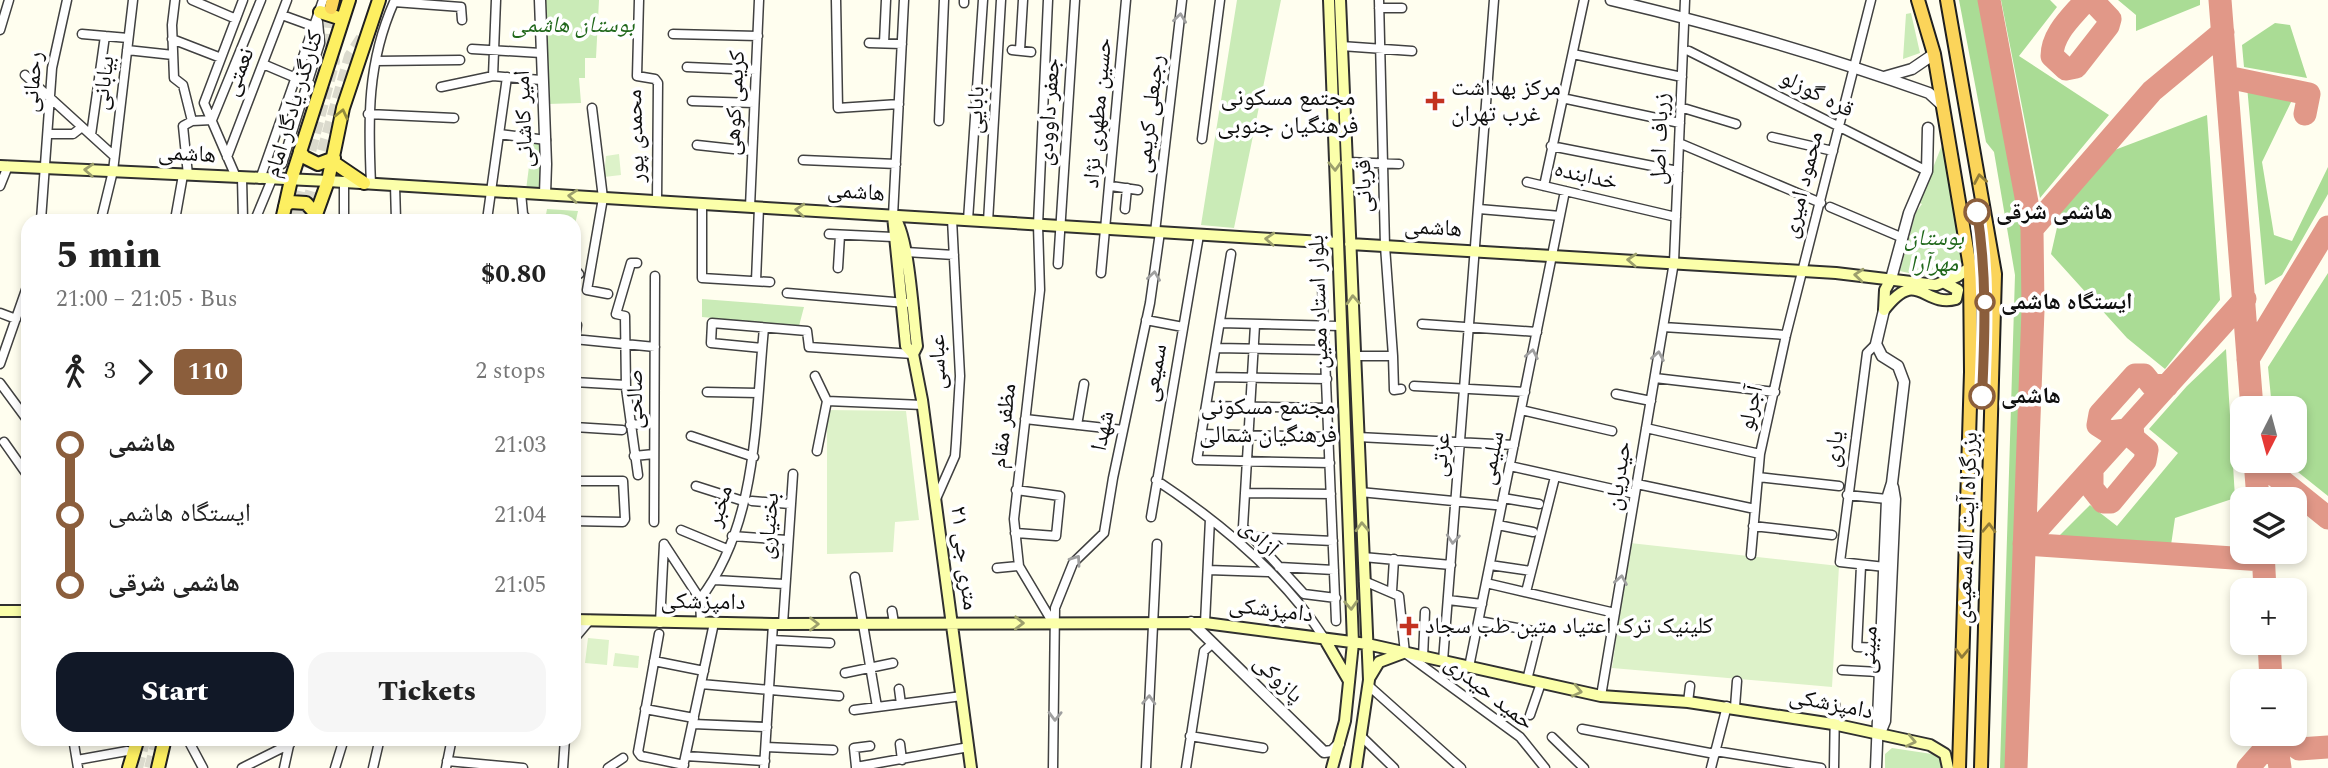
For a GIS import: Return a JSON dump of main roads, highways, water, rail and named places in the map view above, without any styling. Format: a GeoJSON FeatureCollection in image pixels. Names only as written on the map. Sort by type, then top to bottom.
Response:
{"type":"FeatureCollection","features":[{"type":"Feature","properties":{"kind":"highway","name":"بزرگراه آیت الله سعیدی"},"geometry":{"type":"LineString","coordinates":[[1919,0],[1934,54],[1970,267],[1972,372],[1959,768]]}},
{"type":"Feature","properties":{"kind":"highway","name":"بزرگراه آیت الله سعیدی"},"geometry":{"type":"LineString","coordinates":[[1947,0],[1995,274],[1981,768]]}},
{"type":"Feature","properties":{"kind":"main road","name":"کنارگذر یادگار امام"},"geometry":{"type":"LineString","coordinates":[[283,214],[290,180],[349,0]]}},
{"type":"Feature","properties":{"kind":"main road"},"geometry":{"type":"LineString","coordinates":[[316,214],[328,181],[343,108],[379,0]]}},
{"type":"Feature","properties":{"kind":"main road","name":"بلوار استاد معین"},"geometry":{"type":"LineString","coordinates":[[1329,0],[1344,243],[1356,356],[1369,683],[1356,768]]}},
{"type":"Feature","properties":{"kind":"main road","name":"بلوار استاد معین"},"geometry":{"type":"LineString","coordinates":[[1332,768],[1344,725],[1353,643],[1342,326],[1348,162],[1340,0]]}},
{"type":"Feature","properties":{"kind":"main road"},"geometry":{"type":"LineString","coordinates":[[323,11],[342,19]]}},
{"type":"Feature","properties":{"kind":"main road"},"geometry":{"type":"LineString","coordinates":[[300,151],[303,157],[318,164],[333,160],[368,183]]}},
{"type":"Feature","properties":{"kind":"main road","name":"هاشمی"},"geometry":{"type":"LineString","coordinates":[[4,166],[368,183],[1674,262],[1936,285],[1945,283]]}},
{"type":"Feature","properties":{"kind":"main road"},"geometry":{"type":"LineString","coordinates":[[285,206],[299,201],[306,203],[313,214]]}},
{"type":"Feature","properties":{"kind":"main road","name":"۲۱ متری جی"},"geometry":{"type":"LineString","coordinates":[[893,216],[893,237],[906,303]]}},
{"type":"Feature","properties":{"kind":"main road","name":"۲۱ متری جی"},"geometry":{"type":"LineString","coordinates":[[893,216],[900,222],[906,252],[906,346],[913,354],[923,405],[971,768]]}},
{"type":"Feature","properties":{"kind":"main road"},"geometry":{"type":"LineString","coordinates":[[1891,279],[1885,290],[1884,310],[1895,295],[1909,290],[1944,300],[1956,299],[1958,290],[1945,283],[1970,267]]}},
{"type":"Feature","properties":{"kind":"main road"},"geometry":{"type":"LineString","coordinates":[[1349,556],[1363,557]]}},
{"type":"Feature","properties":{"kind":"main road"},"geometry":{"type":"LineString","coordinates":[[0,611],[21,611]]}},
{"type":"Feature","properties":{"kind":"main road","name":"دامپزشکی"},"geometry":{"type":"LineString","coordinates":[[581,620],[660,628],[701,623],[1205,623],[1367,644],[1601,696],[1731,707],[1833,724],[1930,745],[1941,750],[1948,764]]}},
{"type":"Feature","properties":{"kind":"main road"},"geometry":{"type":"LineString","coordinates":[[1324,638],[1350,683]]}},
{"type":"Feature","properties":{"kind":"main road"},"geometry":{"type":"LineString","coordinates":[[1369,683],[1379,662],[1405,653]]}},
{"type":"Feature","properties":{"kind":"main road"},"geometry":{"type":"LineString","coordinates":[[1344,725],[1350,715],[1356,714],[1360,718],[1362,737]]}},
{"type":"Feature","properties":{"kind":"main road"},"geometry":{"type":"LineString","coordinates":[[130,768],[136,746]]}},
{"type":"Feature","properties":{"kind":"main road"},"geometry":{"type":"LineString","coordinates":[[158,768],[164,746]]}},
{"type":"Feature","properties":{"kind":"tunnel"},"geometry":{"type":"LineString","coordinates":[[294,214],[334,61],[329,37],[331,8]]}},
{"type":"Feature","properties":{"kind":"tunnel"},"geometry":{"type":"LineString","coordinates":[[305,214],[350,56],[365,33]]}},
{"type":"Feature","properties":{"kind":"tunnel"},"geometry":{"type":"LineString","coordinates":[[137,768],[143,746]]}},
{"type":"Feature","properties":{"kind":"tunnel"},"geometry":{"type":"LineString","coordinates":[[150,768],[156,746]]}},
{"type":"Feature","properties":{"kind":"place","name":"مرکز بهداشت غرب تهران"},"geometry":{"type":"Point","coordinates":[1435,101]}},
{"type":"Feature","properties":{"kind":"place","name":"هاشمی شرقی"},"geometry":{"type":"Point","coordinates":[1977,212]}},
{"type":"Feature","properties":{"kind":"place","name":"ایستگاه هاشمی"},"geometry":{"type":"Point","coordinates":[1985,302]}},
{"type":"Feature","properties":{"kind":"place","name":"هاشمی"},"geometry":{"type":"Point","coordinates":[1982,396]}},
{"type":"Feature","properties":{"kind":"place","name":"کلینیک ترک اعتیاد متین طب سجاد"},"geometry":{"type":"Point","coordinates":[1409,626]}},
{"type":"Feature","properties":{"kind":"district","name":"مجتمع مسکونی فرهنگیان جنوبی"},"geometry":{"type":"Point","coordinates":[1288,112]}},
{"type":"Feature","properties":{"kind":"district","name":"مجتمع مسکونی فرهنگیان شمالی"},"geometry":{"type":"Point","coordinates":[1268,421]}},
{"type":"Feature","properties":{"kind":"park label","name":"بوستان هاشمی"},"geometry":{"type":"Point","coordinates":[573,25]}},
{"type":"Feature","properties":{"kind":"park label","name":"بوستان مهرآرا"},"geometry":{"type":"Point","coordinates":[1934,251]}}]}
